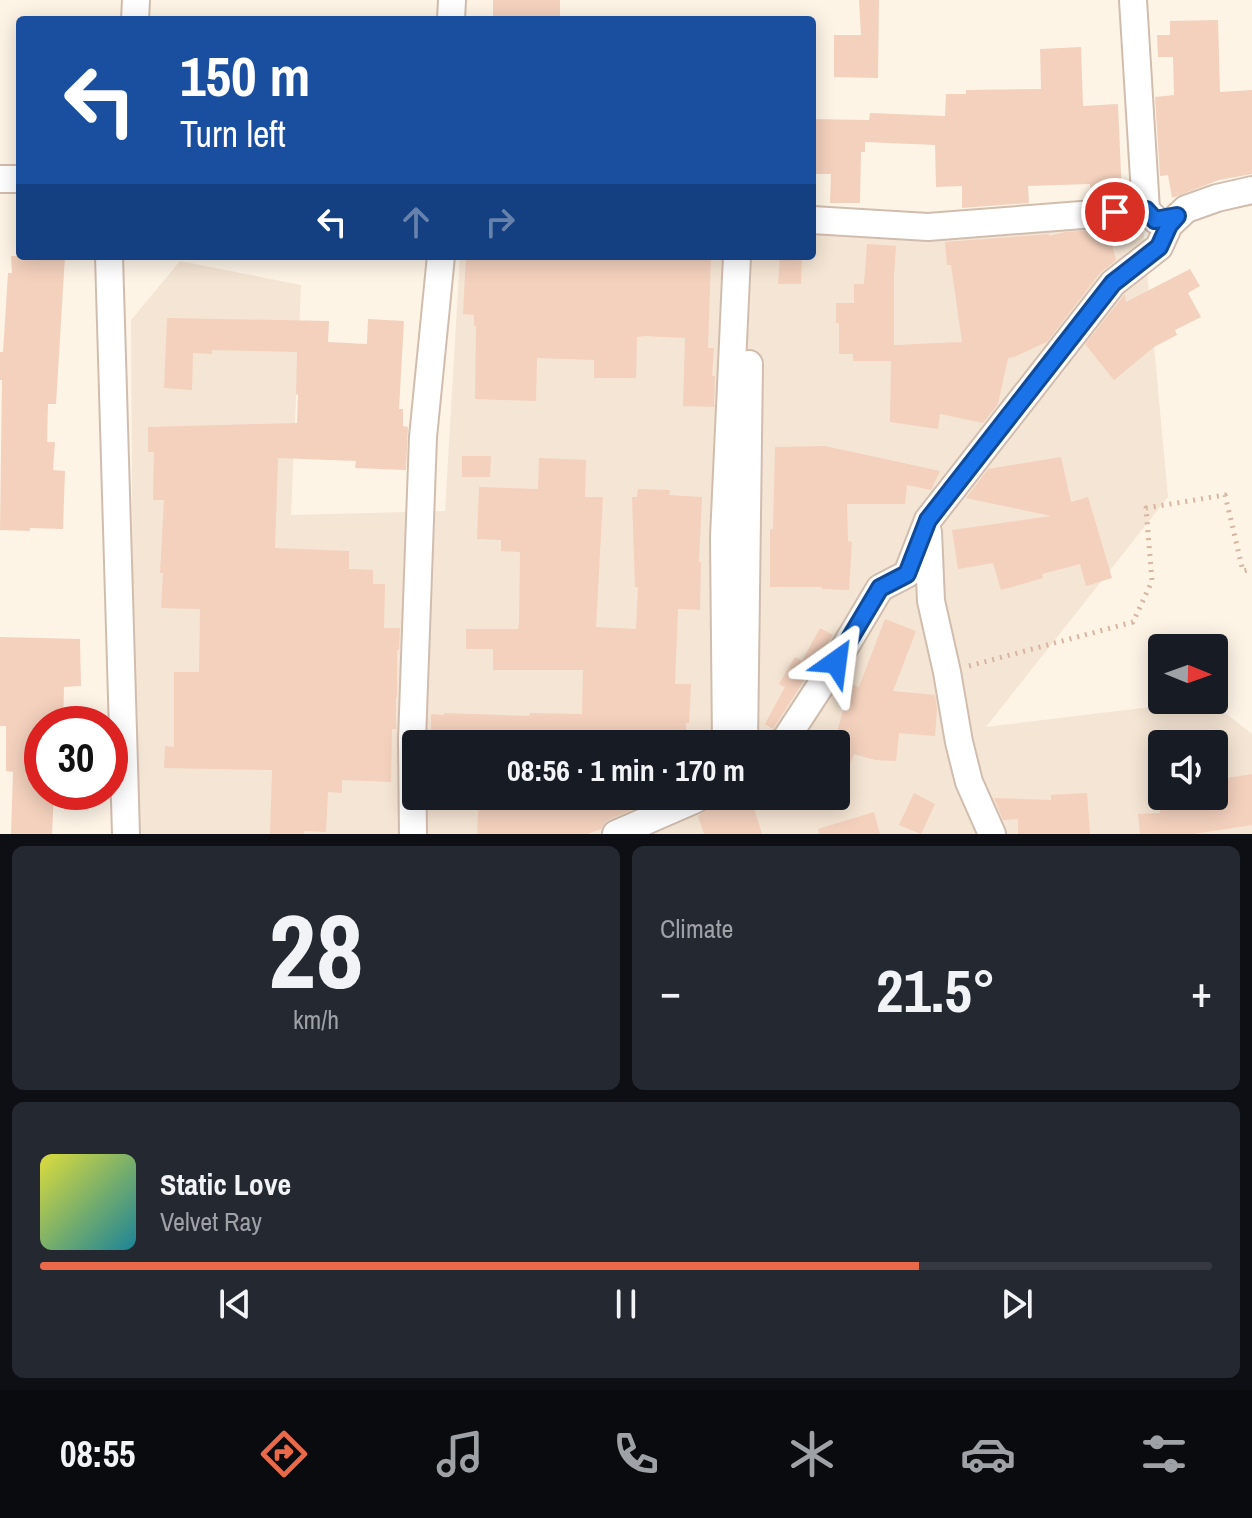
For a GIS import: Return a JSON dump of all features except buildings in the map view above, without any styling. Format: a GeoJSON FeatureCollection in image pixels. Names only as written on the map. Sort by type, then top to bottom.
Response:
{"type":"FeatureCollection","features":[{"type":"Feature","properties":{"kind":"street"},"geometry":{"type":"LineString","coordinates":[[1133,0],[1146,210],[1155,220],[1177,216]]}},
{"type":"Feature","properties":{"kind":"street"},"geometry":{"type":"LineString","coordinates":[[792,730],[880,588],[907,574],[928,520],[1113,283],[1159,247],[1169,225],[1186,209],[1252,190]]}},
{"type":"Feature","properties":{"kind":"street"},"geometry":{"type":"LineString","coordinates":[[816,220],[928,227],[1146,210]]}},
{"type":"Feature","properties":{"kind":"street"},"geometry":{"type":"LineString","coordinates":[[109,260],[126,834]]}},
{"type":"Feature","properties":{"kind":"street"},"geometry":{"type":"LineString","coordinates":[[413,834],[412,740],[423,437],[441,260]]}},
{"type":"Feature","properties":{"kind":"street"},"geometry":{"type":"LineString","coordinates":[[726,730],[724,537],[737,260]]}},
{"type":"Feature","properties":{"kind":"street"},"geometry":{"type":"LineString","coordinates":[[744,730],[751,260]]}},
{"type":"Feature","properties":{"kind":"street"},"geometry":{"type":"LineString","coordinates":[[928,520],[931,601],[959,742],[969,782],[992,834]]}},
{"type":"Feature","properties":{"kind":"street"},"geometry":{"type":"LineString","coordinates":[[616,834],[671,810]]}},
{"type":"Feature","properties":{"kind":"path"},"geometry":{"type":"LineString","coordinates":[[947,672],[1133,622],[1152,581],[1146,508],[1225,495],[1243,571],[1252,569]]}},
{"type":"Feature","properties":{"kind":"shaded area"},"geometry":{"type":"Polygon","coordinates":[[[1141,206],[1168,497],[986,727],[1148,707],[1148,714],[1227,714],[1252,734],[1252,834],[134,834],[131,320],[180,261],[301,285],[291,515],[445,511],[460,260],[816,260],[816,216],[927,219],[1141,206]]]}},
{"type":"Feature","properties":{"kind":"route"},"geometry":{"type":"LineString","coordinates":[[836,662],[880,588],[907,574],[928,520],[1113,283],[1159,247],[1177,216],[1155,220],[1146,210],[1115,212]]}}]}
